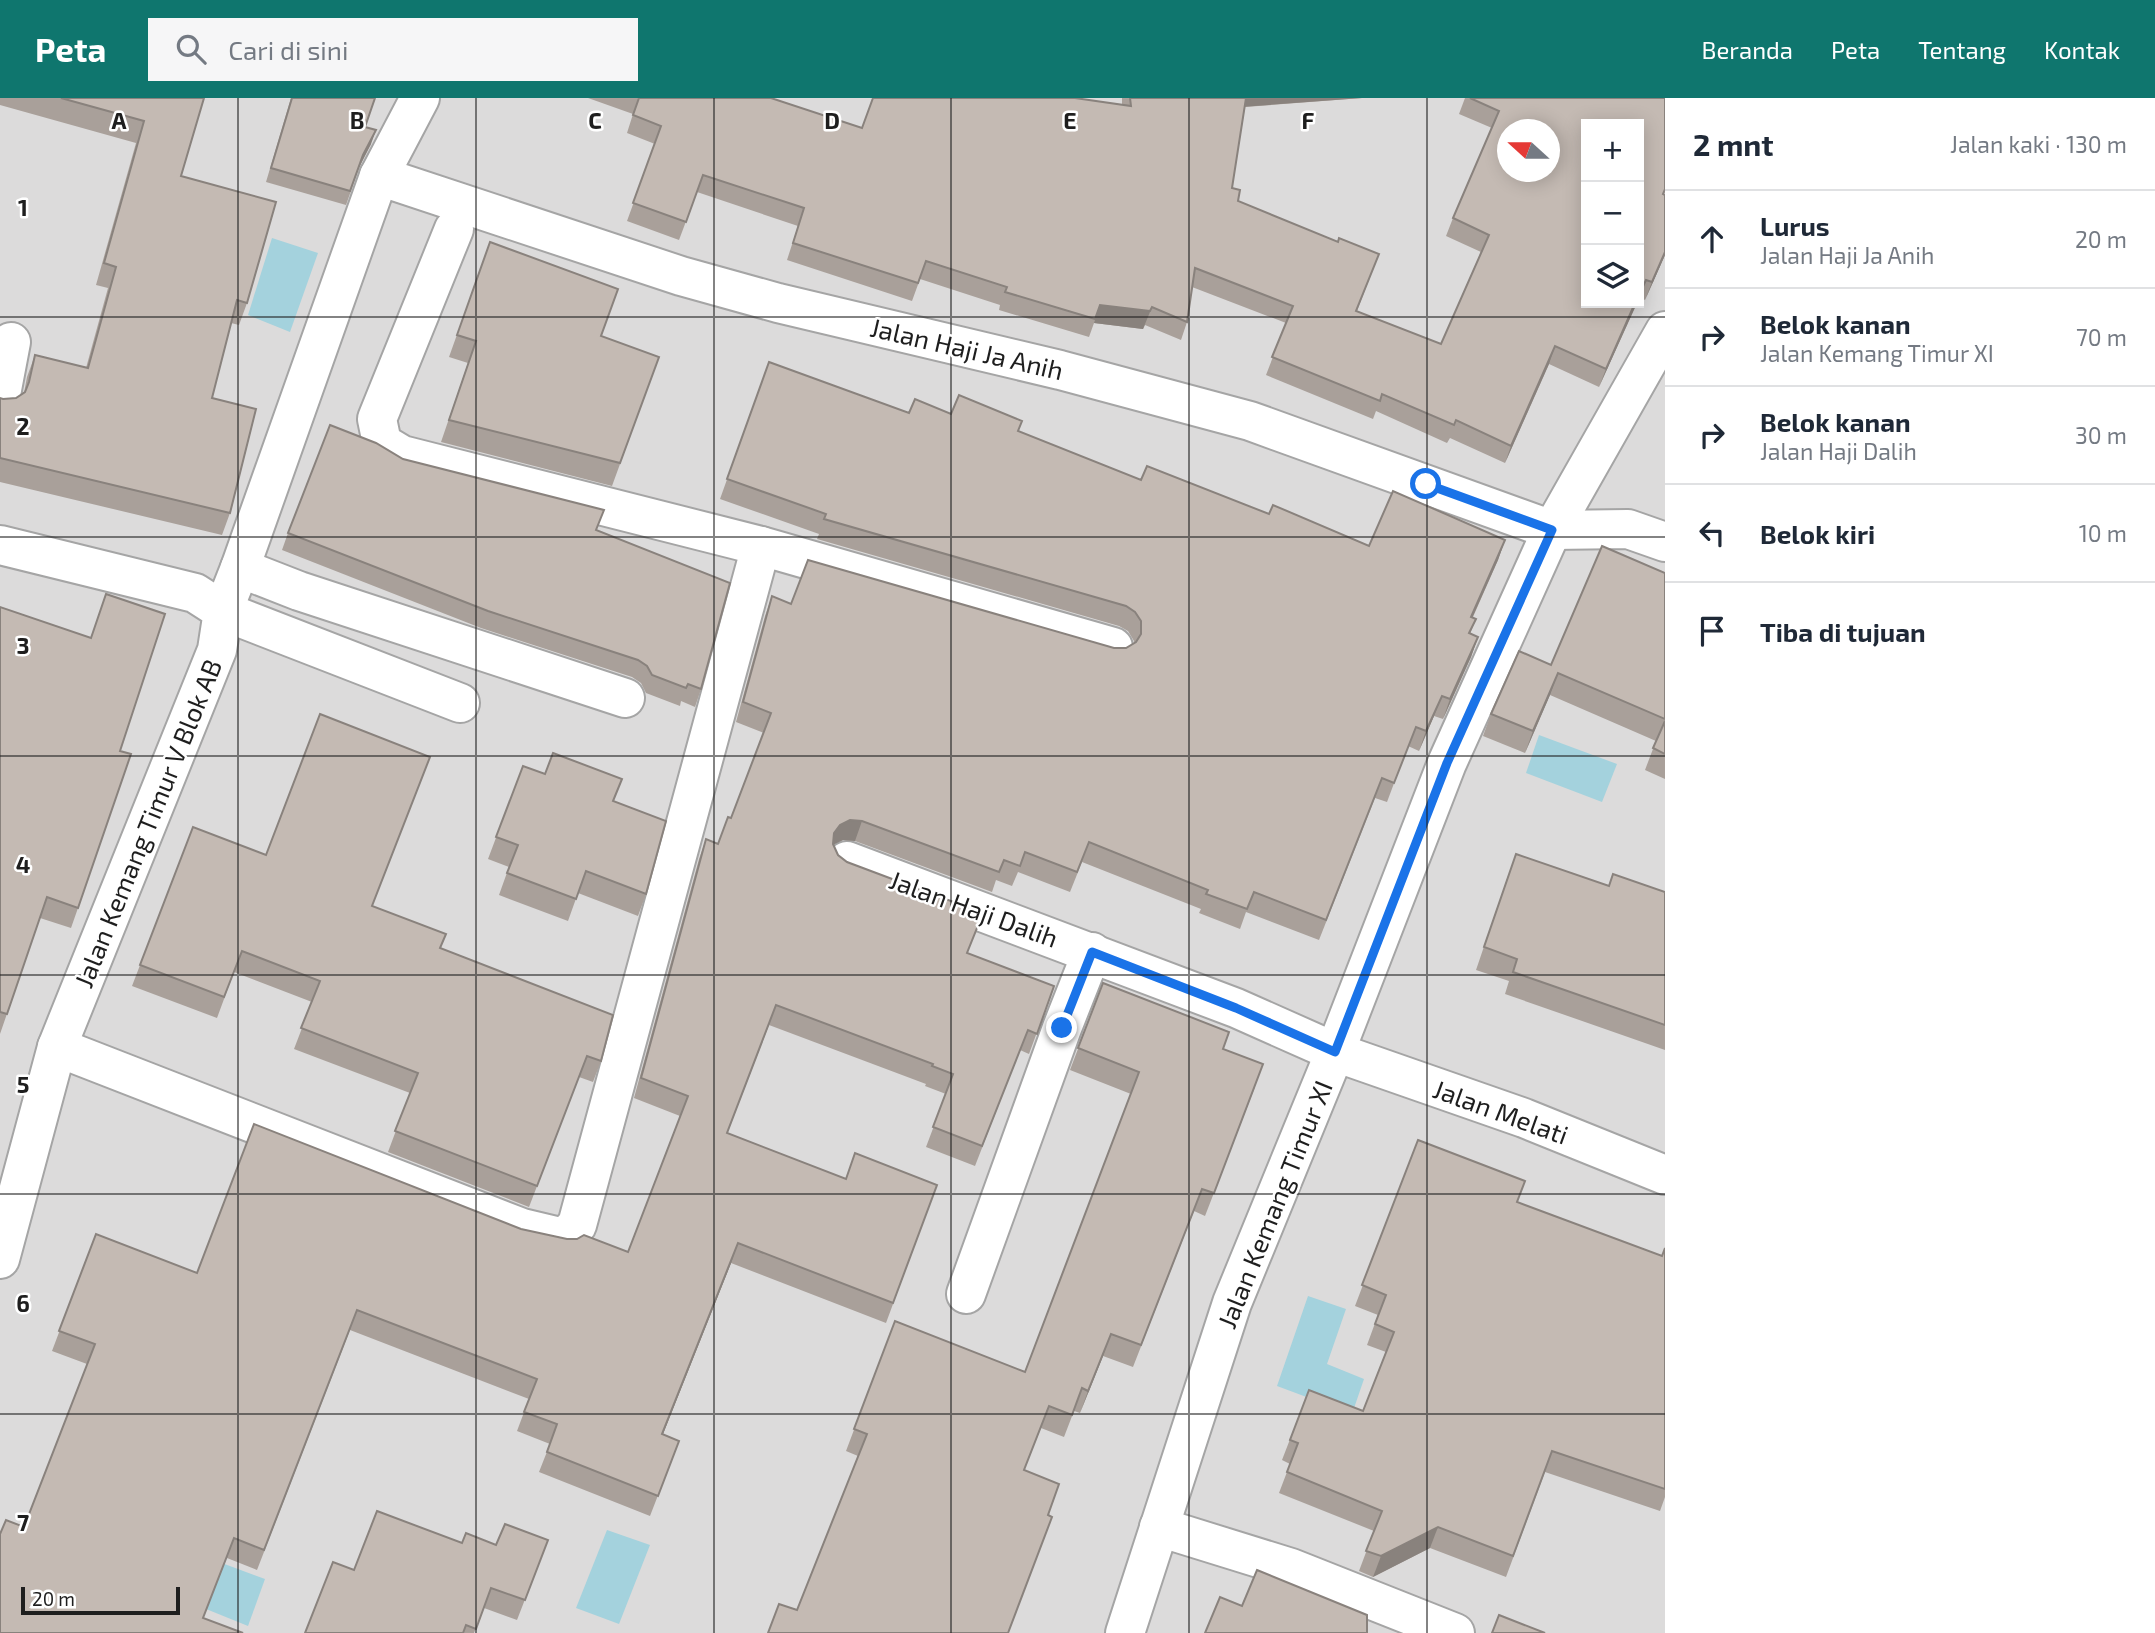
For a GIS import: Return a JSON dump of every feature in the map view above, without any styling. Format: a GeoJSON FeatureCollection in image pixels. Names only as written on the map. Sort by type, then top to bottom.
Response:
{"type":"FeatureCollection","features":[{"type":"Feature","properties":{"kind":"street","name":"Jalan Kemang Timur V Blok AB"},"geometry":{"type":"LineString","coordinates":[[0,1259],[57,1047],[217,650],[223,611],[379,176],[420,98]]}},
{"type":"Feature","properties":{"kind":"street","name":"Jalan Haji Ja Anih"},"geometry":{"type":"LineString","coordinates":[[379,176],[681,276],[778,303],[1060,370],[1250,421],[1552,530]]}},
{"type":"Feature","properties":{"kind":"street"},"geometry":{"type":"LineString","coordinates":[[454,229],[377,419],[382,443],[402,455],[761,546],[1113,647]]}},
{"type":"Feature","properties":{"kind":"street","name":"Jalan Kemang Timur XI"},"geometry":{"type":"LineString","coordinates":[[1125,1633],[1231,1303],[1335,1052],[1447,763],[1552,530],[1665,331]]}},
{"type":"Feature","properties":{"kind":"street"},"geometry":{"type":"LineString","coordinates":[[0,400],[11,341]]}},
{"type":"Feature","properties":{"kind":"street"},"geometry":{"type":"LineString","coordinates":[[1552,530],[1628,528],[1665,541]]}},
{"type":"Feature","properties":{"kind":"street"},"geometry":{"type":"LineString","coordinates":[[0,545],[195,593],[223,611],[460,703]]}},
{"type":"Feature","properties":{"kind":"street"},"geometry":{"type":"LineString","coordinates":[[57,1047],[522,1227],[564,1238],[577,1225],[761,546]]}},
{"type":"Feature","properties":{"kind":"street"},"geometry":{"type":"LineString","coordinates":[[240,568],[299,591],[625,698]]}},
{"type":"Feature","properties":{"kind":"street","name":"Jalan Haji Dalih"},"geometry":{"type":"LineString","coordinates":[[847,861],[1236,1008],[1335,1052]]}},
{"type":"Feature","properties":{"kind":"street"},"geometry":{"type":"LineString","coordinates":[[966,1294],[1092,952]]}},
{"type":"Feature","properties":{"kind":"street","name":"Jalan Melati"},"geometry":{"type":"LineString","coordinates":[[1335,1052],[1524,1118],[1665,1175]]}},
{"type":"Feature","properties":{"kind":"street"},"geometry":{"type":"LineString","coordinates":[[1159,1527],[1291,1568],[1455,1633]]}},
{"type":"Feature","properties":{"kind":"shaded area"},"geometry":{"type":"Polygon","coordinates":[[[0,98],[1665,98],[1665,1633],[0,1633],[0,98]]]}},
{"type":"Feature","properties":{"kind":"water"},"geometry":{"type":"Polygon","coordinates":[[[272,238],[318,253],[290,332],[248,315],[272,238]]]}},
{"type":"Feature","properties":{"kind":"water"},"geometry":{"type":"Polygon","coordinates":[[[1539,735],[1617,764],[1602,802],[1526,773],[1539,735]]]}},
{"type":"Feature","properties":{"kind":"water"},"geometry":{"type":"Polygon","coordinates":[[[1308,1296],[1346,1309],[1327,1364],[1364,1379],[1352,1414],[1277,1386],[1308,1296]]]}},
{"type":"Feature","properties":{"kind":"water"},"geometry":{"type":"Polygon","coordinates":[[[607,1530],[650,1545],[619,1624],[576,1608],[607,1530]]]}},
{"type":"Feature","properties":{"kind":"water"},"geometry":{"type":"Polygon","coordinates":[[[187,1550],[265,1579],[248,1626],[174,1596],[187,1550]]]}},
{"type":"Feature","properties":{"kind":"building"},"geometry":{"type":"Polygon","coordinates":[[[61,98],[204,98],[181,176],[276,202],[247,303],[237,300],[212,398],[256,409],[230,513],[0,458],[0,398],[16,398],[25,392],[35,355],[88,368],[116,267],[104,263],[144,121],[61,98]]]}},
{"type":"Feature","properties":{"kind":"building"},"geometry":{"type":"Polygon","coordinates":[[[292,98],[375,98],[365,127],[376,130],[363,155],[350,191],[271,168],[292,98]]]}},
{"type":"Feature","properties":{"kind":"building"},"geometry":{"type":"Polygon","coordinates":[[[639,98],[771,98],[862,128],[873,98],[1075,98],[1131,106],[1130,98],[1246,98],[1232,188],[1240,190],[1238,201],[1338,242],[1339,238],[1379,254],[1356,311],[1441,344],[1489,235],[1453,218],[1499,111],[1470,98],[1665,98],[1665,252],[1652,282],[1646,280],[1644,284],[1644,119],[1581,119],[1581,308],[1633,308],[1606,369],[1555,346],[1511,446],[1456,420],[1454,425],[1382,394],[1380,401],[1272,357],[1293,306],[1195,268],[1187,322],[1152,307],[1150,311],[1100,305],[1095,319],[1005,292],[1007,287],[926,261],[918,283],[793,243],[804,208],[703,175],[686,222],[633,203],[661,126],[633,115],[639,98]]]}},
{"type":"Feature","properties":{"kind":"building"},"geometry":{"type":"Polygon","coordinates":[[[490,242],[618,289],[601,336],[659,357],[620,463],[449,420],[476,341],[457,335],[490,242]]]}},
{"type":"Feature","properties":{"kind":"building"},"geometry":{"type":"Polygon","coordinates":[[[769,362],[909,413],[915,399],[951,414],[959,395],[1022,421],[1018,431],[1141,480],[1147,466],[1269,514],[1273,505],[1369,546],[1393,491],[1505,540],[1471,617],[1476,619],[1469,633],[1478,637],[1450,699],[1442,696],[1426,731],[1416,727],[1394,783],[1382,778],[1326,920],[1254,892],[1247,909],[1206,894],[1208,890],[1089,842],[1077,872],[1025,852],[1020,866],[1004,860],[999,872],[862,821],[850,820],[840,825],[834,833],[833,844],[838,855],[847,862],[983,913],[967,953],[1054,986],[1037,1034],[1028,1030],[982,1146],[933,1127],[953,1074],[776,1005],[727,1133],[846,1179],[855,1153],[937,1185],[893,1303],[738,1243],[662,1434],[679,1441],[658,1496],[547,1452],[557,1424],[524,1412],[537,1379],[357,1310],[264,1550],[234,1538],[203,1618],[243,1633],[0,1633],[0,1534],[6,1520],[24,1527],[95,1344],[59,1331],[96,1234],[197,1273],[254,1124],[521,1229],[567,1239],[577,1239],[584,1235],[628,1252],[688,1096],[641,1078],[706,839],[718,844],[728,817],[731,818],[771,713],[743,702],[772,596],[791,604],[808,560],[1114,648],[1126,648],[1136,642],[1141,634],[1141,621],[1135,612],[1126,606],[824,519],[826,514],[727,479],[769,362]]]}},
{"type":"Feature","properties":{"kind":"building"},"geometry":{"type":"Polygon","coordinates":[[[330,425],[376,443],[403,459],[604,510],[596,530],[730,583],[701,689],[688,684],[686,688],[652,675],[647,666],[638,660],[488,611],[288,533],[330,425]]]}},
{"type":"Feature","properties":{"kind":"building"},"geometry":{"type":"Polygon","coordinates":[[[1602,546],[1665,573],[1665,719],[1558,673],[1533,731],[1491,714],[1519,651],[1551,665],[1602,546]]]}},
{"type":"Feature","properties":{"kind":"building"},"geometry":{"type":"Polygon","coordinates":[[[106,594],[165,614],[120,751],[131,754],[78,908],[47,897],[7,1014],[0,1012],[0,607],[91,638],[106,594]]]}},
{"type":"Feature","properties":{"kind":"building"},"geometry":{"type":"Polygon","coordinates":[[[320,714],[430,757],[372,906],[446,934],[440,948],[613,1015],[601,1061],[587,1056],[537,1186],[395,1131],[418,1073],[301,1028],[320,981],[242,951],[224,997],[140,965],[193,827],[266,855],[320,714]]]}},
{"type":"Feature","properties":{"kind":"building"},"geometry":{"type":"Polygon","coordinates":[[[1665,721],[1665,754],[1653,748],[1665,721]]]}},
{"type":"Feature","properties":{"kind":"building"},"geometry":{"type":"Polygon","coordinates":[[[553,753],[622,779],[613,801],[666,821],[646,894],[586,871],[576,899],[507,873],[518,845],[496,837],[523,766],[545,774],[553,753]]]}},
{"type":"Feature","properties":{"kind":"building"},"geometry":{"type":"Polygon","coordinates":[[[1516,854],[1609,886],[1613,874],[1665,892],[1665,1025],[1513,972],[1517,959],[1484,947],[1516,854]]]}},
{"type":"Feature","properties":{"kind":"building"},"geometry":{"type":"Polygon","coordinates":[[[1103,983],[1229,1032],[1223,1049],[1263,1064],[1214,1193],[1202,1189],[1141,1345],[1111,1334],[1088,1391],[1082,1388],[1072,1415],[1049,1406],[1024,1470],[1059,1484],[1048,1515],[1052,1517],[1008,1633],[768,1633],[779,1604],[797,1610],[867,1434],[854,1429],[895,1321],[1025,1372],[1139,1072],[1078,1048],[1103,983]]]}},
{"type":"Feature","properties":{"kind":"building"},"geometry":{"type":"Polygon","coordinates":[[[1418,1140],[1525,1181],[1517,1202],[1662,1256],[1665,1248],[1665,1489],[1552,1451],[1513,1556],[1438,1527],[1381,1556],[1366,1551],[1382,1511],[1287,1472],[1298,1443],[1290,1440],[1309,1390],[1363,1411],[1394,1332],[1375,1324],[1386,1295],[1362,1285],[1418,1140]]]}},
{"type":"Feature","properties":{"kind":"building"},"geometry":{"type":"Polygon","coordinates":[[[377,1511],[462,1543],[466,1533],[496,1545],[505,1524],[548,1540],[525,1600],[491,1588],[476,1629],[466,1625],[463,1633],[305,1633],[333,1562],[354,1570],[377,1511]]]}},
{"type":"Feature","properties":{"kind":"building"},"geometry":{"type":"Polygon","coordinates":[[[1257,1570],[1367,1615],[1367,1633],[1205,1633],[1220,1597],[1242,1606],[1257,1570]]]}},
{"type":"Feature","properties":{"kind":"building"},"geometry":{"type":"Polygon","coordinates":[[[1499,1615],[1545,1633],[1492,1633],[1499,1615]]]}},
{"type":"Feature","properties":{"kind":"route"},"geometry":{"type":"LineString","coordinates":[[1062,1028],[1092,952],[1236,1008],[1335,1052],[1447,763],[1552,530],[1426,484]]}}]}
